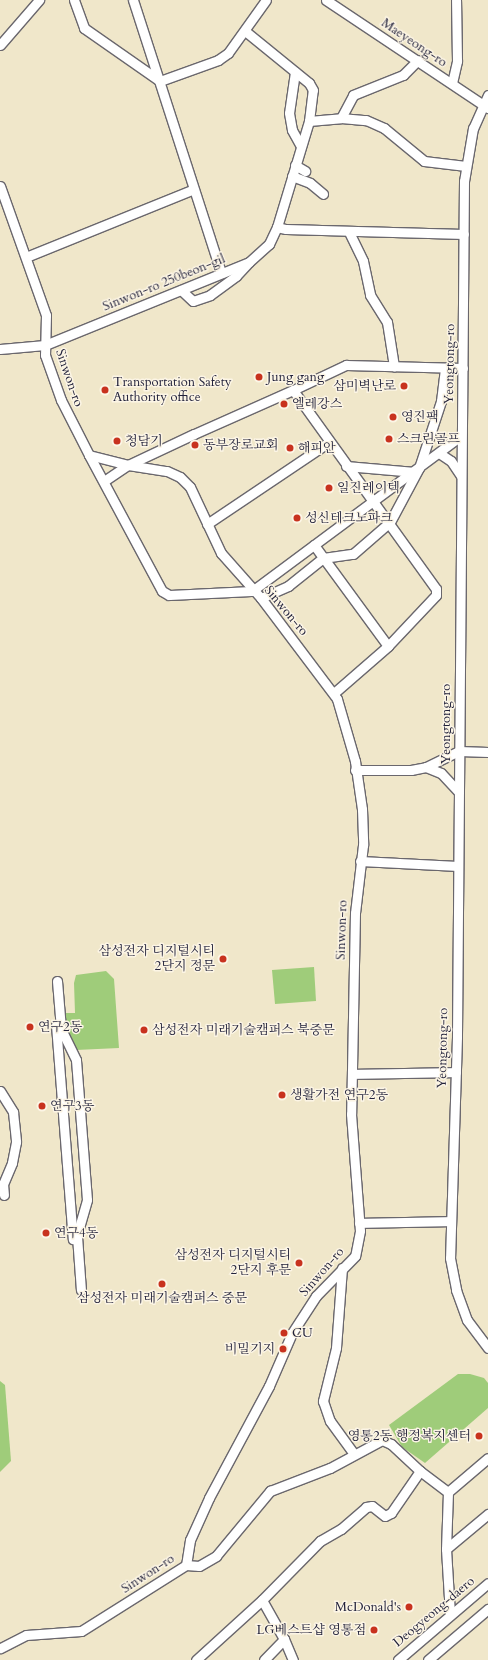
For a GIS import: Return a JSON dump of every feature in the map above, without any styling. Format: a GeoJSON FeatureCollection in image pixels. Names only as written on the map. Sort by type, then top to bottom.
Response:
{"type":"FeatureCollection","features":[{"type":"Feature","properties":{"kind":"street"},"geometry":{"type":"LineString","coordinates":[[0,45],[39,0]]}},
{"type":"Feature","properties":{"kind":"street"},"geometry":{"type":"LineString","coordinates":[[74,0],[84,28],[160,81]]}},
{"type":"Feature","properties":{"kind":"street"},"geometry":{"type":"LineString","coordinates":[[133,0],[160,81],[192,190],[221,273]]}},
{"type":"Feature","properties":{"kind":"street"},"geometry":{"type":"LineString","coordinates":[[160,81],[224,57],[245,31],[266,0]]}},
{"type":"Feature","properties":{"kind":"street","name":"Maeyeong-ro"},"geometry":{"type":"LineString","coordinates":[[326,0],[485,106]]}},
{"type":"Feature","properties":{"kind":"street"},"geometry":{"type":"LineString","coordinates":[[452,83],[457,61],[456,0]]}},
{"type":"Feature","properties":{"kind":"street"},"geometry":{"type":"LineString","coordinates":[[245,31],[295,72],[289,113],[292,130],[301,146]]}},
{"type":"Feature","properties":{"kind":"street"},"geometry":{"type":"LineString","coordinates":[[341,118],[353,95],[403,75],[418,60]]}},
{"type":"Feature","properties":{"kind":"street","name":"Sinwon-ro 250beon-gil"},"geometry":{"type":"LineString","coordinates":[[0,350],[45,345],[249,262],[269,244],[278,226],[309,121],[313,90],[309,83],[295,72]]}},
{"type":"Feature","properties":{"kind":"street","name":"Yeongtong-ro"},"geometry":{"type":"LineString","coordinates":[[488,95],[485,106],[473,128],[466,166],[461,436],[462,476],[456,1072],[450,1258],[456,1290],[467,1320],[488,1348]]}},
{"type":"Feature","properties":{"kind":"street"},"geometry":{"type":"LineString","coordinates":[[309,121],[341,118],[362,119],[380,125],[424,161],[466,166]]}},
{"type":"Feature","properties":{"kind":"street"},"geometry":{"type":"LineString","coordinates":[[295,165],[305,170]]}},
{"type":"Feature","properties":{"kind":"street"},"geometry":{"type":"LineString","coordinates":[[292,176],[310,183],[323,194]]}},
{"type":"Feature","properties":{"kind":"street","name":"Sinwon-ro"},"geometry":{"type":"LineString","coordinates":[[0,186],[46,315],[45,354],[57,390],[89,455],[128,465],[167,471],[180,477],[193,493],[221,553],[252,591],[261,598],[334,693],[342,710],[355,770],[362,809],[363,845],[355,913],[351,1114],[360,1223],[355,1256],[316,1296],[292,1333],[269,1386],[209,1498],[190,1540],[186,1565],[81,1631],[26,1635],[0,1648]]}},
{"type":"Feature","properties":{"kind":"street"},"geometry":{"type":"LineString","coordinates":[[26,257],[192,190]]}},
{"type":"Feature","properties":{"kind":"street"},"geometry":{"type":"LineString","coordinates":[[278,226],[286,229],[349,232],[464,234]]}},
{"type":"Feature","properties":{"kind":"street"},"geometry":{"type":"LineString","coordinates":[[349,232],[363,261],[370,295],[387,322],[394,366]]}},
{"type":"Feature","properties":{"kind":"street"},"geometry":{"type":"LineString","coordinates":[[181,290],[193,301],[210,295],[236,276],[249,262]]}},
{"type":"Feature","properties":{"kind":"street"},"geometry":{"type":"LineString","coordinates":[[104,481],[128,465],[346,365],[445,369],[463,368]]}},
{"type":"Feature","properties":{"kind":"street"},"geometry":{"type":"LineString","coordinates":[[261,598],[288,586],[323,558],[353,554],[390,522],[417,470],[442,401],[445,369]]}},
{"type":"Feature","properties":{"kind":"street"},"geometry":{"type":"LineString","coordinates":[[293,390],[372,502],[390,522],[436,589],[436,595],[388,646],[334,693]]}},
{"type":"Feature","properties":{"kind":"street"},"geometry":{"type":"LineString","coordinates":[[89,455],[165,594],[252,591],[461,436]]}},
{"type":"Feature","properties":{"kind":"street"},"geometry":{"type":"LineString","coordinates":[[207,524],[329,442]]}},
{"type":"Feature","properties":{"kind":"street"},"geometry":{"type":"LineString","coordinates":[[439,453],[451,461],[462,476]]}},
{"type":"Feature","properties":{"kind":"street"},"geometry":{"type":"LineString","coordinates":[[346,466],[417,470]]}},
{"type":"Feature","properties":{"kind":"street"},"geometry":{"type":"LineString","coordinates":[[314,545],[388,646]]}},
{"type":"Feature","properties":{"kind":"street"},"geometry":{"type":"LineString","coordinates":[[355,770],[382,768],[405,771],[426,767],[459,752],[488,752]]}},
{"type":"Feature","properties":{"kind":"street"},"geometry":{"type":"LineString","coordinates":[[426,767],[441,773],[459,792]]}},
{"type":"Feature","properties":{"kind":"street"},"geometry":{"type":"LineString","coordinates":[[360,862],[458,866]]}},
{"type":"Feature","properties":{"kind":"street"},"geometry":{"type":"LineString","coordinates":[[55,981],[61,1029],[76,1060],[87,1200],[77,1236],[79,1290],[55,981]]}},
{"type":"Feature","properties":{"kind":"street"},"geometry":{"type":"LineString","coordinates":[[352,1074],[456,1072]]}},
{"type":"Feature","properties":{"kind":"street"},"geometry":{"type":"LineString","coordinates":[[0,1091],[13,1112],[16,1142],[12,1163],[3,1184],[4,1195]]}},
{"type":"Feature","properties":{"kind":"street"},"geometry":{"type":"LineString","coordinates":[[360,1223],[451,1221]]}},
{"type":"Feature","properties":{"kind":"street"},"geometry":{"type":"LineString","coordinates":[[342,1268],[336,1348],[323,1400],[330,1421],[354,1454]]}},
{"type":"Feature","properties":{"kind":"street"},"geometry":{"type":"LineString","coordinates":[[186,1565],[199,1566],[216,1556],[270,1491],[330,1468],[382,1440],[391,1444],[420,1471],[448,1492]]}},
{"type":"Feature","properties":{"kind":"street"},"geometry":{"type":"LineString","coordinates":[[450,1614],[446,1549],[448,1492],[488,1458]]}},
{"type":"Feature","properties":{"kind":"street"},"geometry":{"type":"LineString","coordinates":[[196,1660],[262,1600],[320,1541],[341,1529],[366,1507],[372,1506],[385,1516],[391,1513],[420,1471]]}},
{"type":"Feature","properties":{"kind":"street"},"geometry":{"type":"LineString","coordinates":[[446,1549],[488,1514]]}},
{"type":"Feature","properties":{"kind":"street","name":"Deogyeong-daero"},"geometry":{"type":"LineString","coordinates":[[398,1660],[488,1583]]}},
{"type":"Feature","properties":{"kind":"street"},"geometry":{"type":"LineString","coordinates":[[262,1600],[284,1639],[293,1660]]}},
{"type":"Feature","properties":{"kind":"street"},"geometry":{"type":"LineString","coordinates":[[428,1660],[488,1609]]}},
{"type":"Feature","properties":{"kind":"street"},"geometry":{"type":"LineString","coordinates":[[264,1660],[284,1639]]}},
{"type":"Feature","properties":{"kind":"green space"},"geometry":{"type":"Polygon","coordinates":[[[314,967],[316,1001],[275,1004],[272,970],[314,967]]]}},
{"type":"Feature","properties":{"kind":"green space"},"geometry":{"type":"Polygon","coordinates":[[[106,971],[114,979],[119,1048],[76,1050],[66,1034],[62,1013],[75,1013],[74,983],[76,975],[106,971]]]}},
{"type":"Feature","properties":{"kind":"green space"},"geometry":{"type":"Polygon","coordinates":[[[458,1374],[470,1374],[484,1378],[488,1383],[488,1408],[425,1463],[402,1447],[389,1425],[458,1374]]]}},
{"type":"Feature","properties":{"kind":"green space"},"geometry":{"type":"Polygon","coordinates":[[[0,1381],[5,1385],[11,1461],[0,1472],[0,1381]]]}},
{"type":"Feature","properties":{"kind":"place","name":"Jung gang"},"geometry":{"type":"Point","coordinates":[259,377]}},
{"type":"Feature","properties":{"kind":"place","name":"삼미벽난로"},"geometry":{"type":"Point","coordinates":[404,386]}},
{"type":"Feature","properties":{"kind":"place","name":"Transportation Safety Authority office"},"geometry":{"type":"Point","coordinates":[105,390]}},
{"type":"Feature","properties":{"kind":"place","name":"엘레강스"},"geometry":{"type":"Point","coordinates":[284,404]}},
{"type":"Feature","properties":{"kind":"place","name":"영진팩"},"geometry":{"type":"Point","coordinates":[393,417]}},
{"type":"Feature","properties":{"kind":"place","name":"스크린골프"},"geometry":{"type":"Point","coordinates":[389,439]}},
{"type":"Feature","properties":{"kind":"place","name":"청담기"},"geometry":{"type":"Point","coordinates":[117,441]}},
{"type":"Feature","properties":{"kind":"place","name":"동부장로교회"},"geometry":{"type":"Point","coordinates":[195,445]}},
{"type":"Feature","properties":{"kind":"place","name":"해피안"},"geometry":{"type":"Point","coordinates":[290,448]}},
{"type":"Feature","properties":{"kind":"place","name":"일진레이텍"},"geometry":{"type":"Point","coordinates":[329,488]}},
{"type":"Feature","properties":{"kind":"place","name":"성신테크노파크"},"geometry":{"type":"Point","coordinates":[297,518]}},
{"type":"Feature","properties":{"kind":"place","name":"삼성전자 디지털시티 2단지 정문"},"geometry":{"type":"Point","coordinates":[223,959]}},
{"type":"Feature","properties":{"kind":"place","name":"연구2동"},"geometry":{"type":"Point","coordinates":[30,1027]}},
{"type":"Feature","properties":{"kind":"place","name":"삼성전자 미래기술캠퍼스 북중문"},"geometry":{"type":"Point","coordinates":[144,1030]}},
{"type":"Feature","properties":{"kind":"place","name":"생활가전 연구2동"},"geometry":{"type":"Point","coordinates":[282,1095]}},
{"type":"Feature","properties":{"kind":"place","name":"연구3동"},"geometry":{"type":"Point","coordinates":[42,1106]}},
{"type":"Feature","properties":{"kind":"place","name":"연구4동"},"geometry":{"type":"Point","coordinates":[46,1233]}},
{"type":"Feature","properties":{"kind":"place","name":"삼성전자 디지털시티 2단지 후문"},"geometry":{"type":"Point","coordinates":[299,1263]}},
{"type":"Feature","properties":{"kind":"place","name":"삼성전자 미래기술캠퍼스 중문"},"geometry":{"type":"Point","coordinates":[162,1284]}},
{"type":"Feature","properties":{"kind":"place","name":"CU"},"geometry":{"type":"Point","coordinates":[284,1333]}},
{"type":"Feature","properties":{"kind":"place","name":"비밀기지"},"geometry":{"type":"Point","coordinates":[283,1349]}},
{"type":"Feature","properties":{"kind":"place","name":"영통2동 행정복지센터"},"geometry":{"type":"Point","coordinates":[479,1436]}},
{"type":"Feature","properties":{"kind":"place","name":"McDonald's"},"geometry":{"type":"Point","coordinates":[409,1607]}},
{"type":"Feature","properties":{"kind":"place","name":"LG베스트샵 영통점"},"geometry":{"type":"Point","coordinates":[374,1630]}}]}
